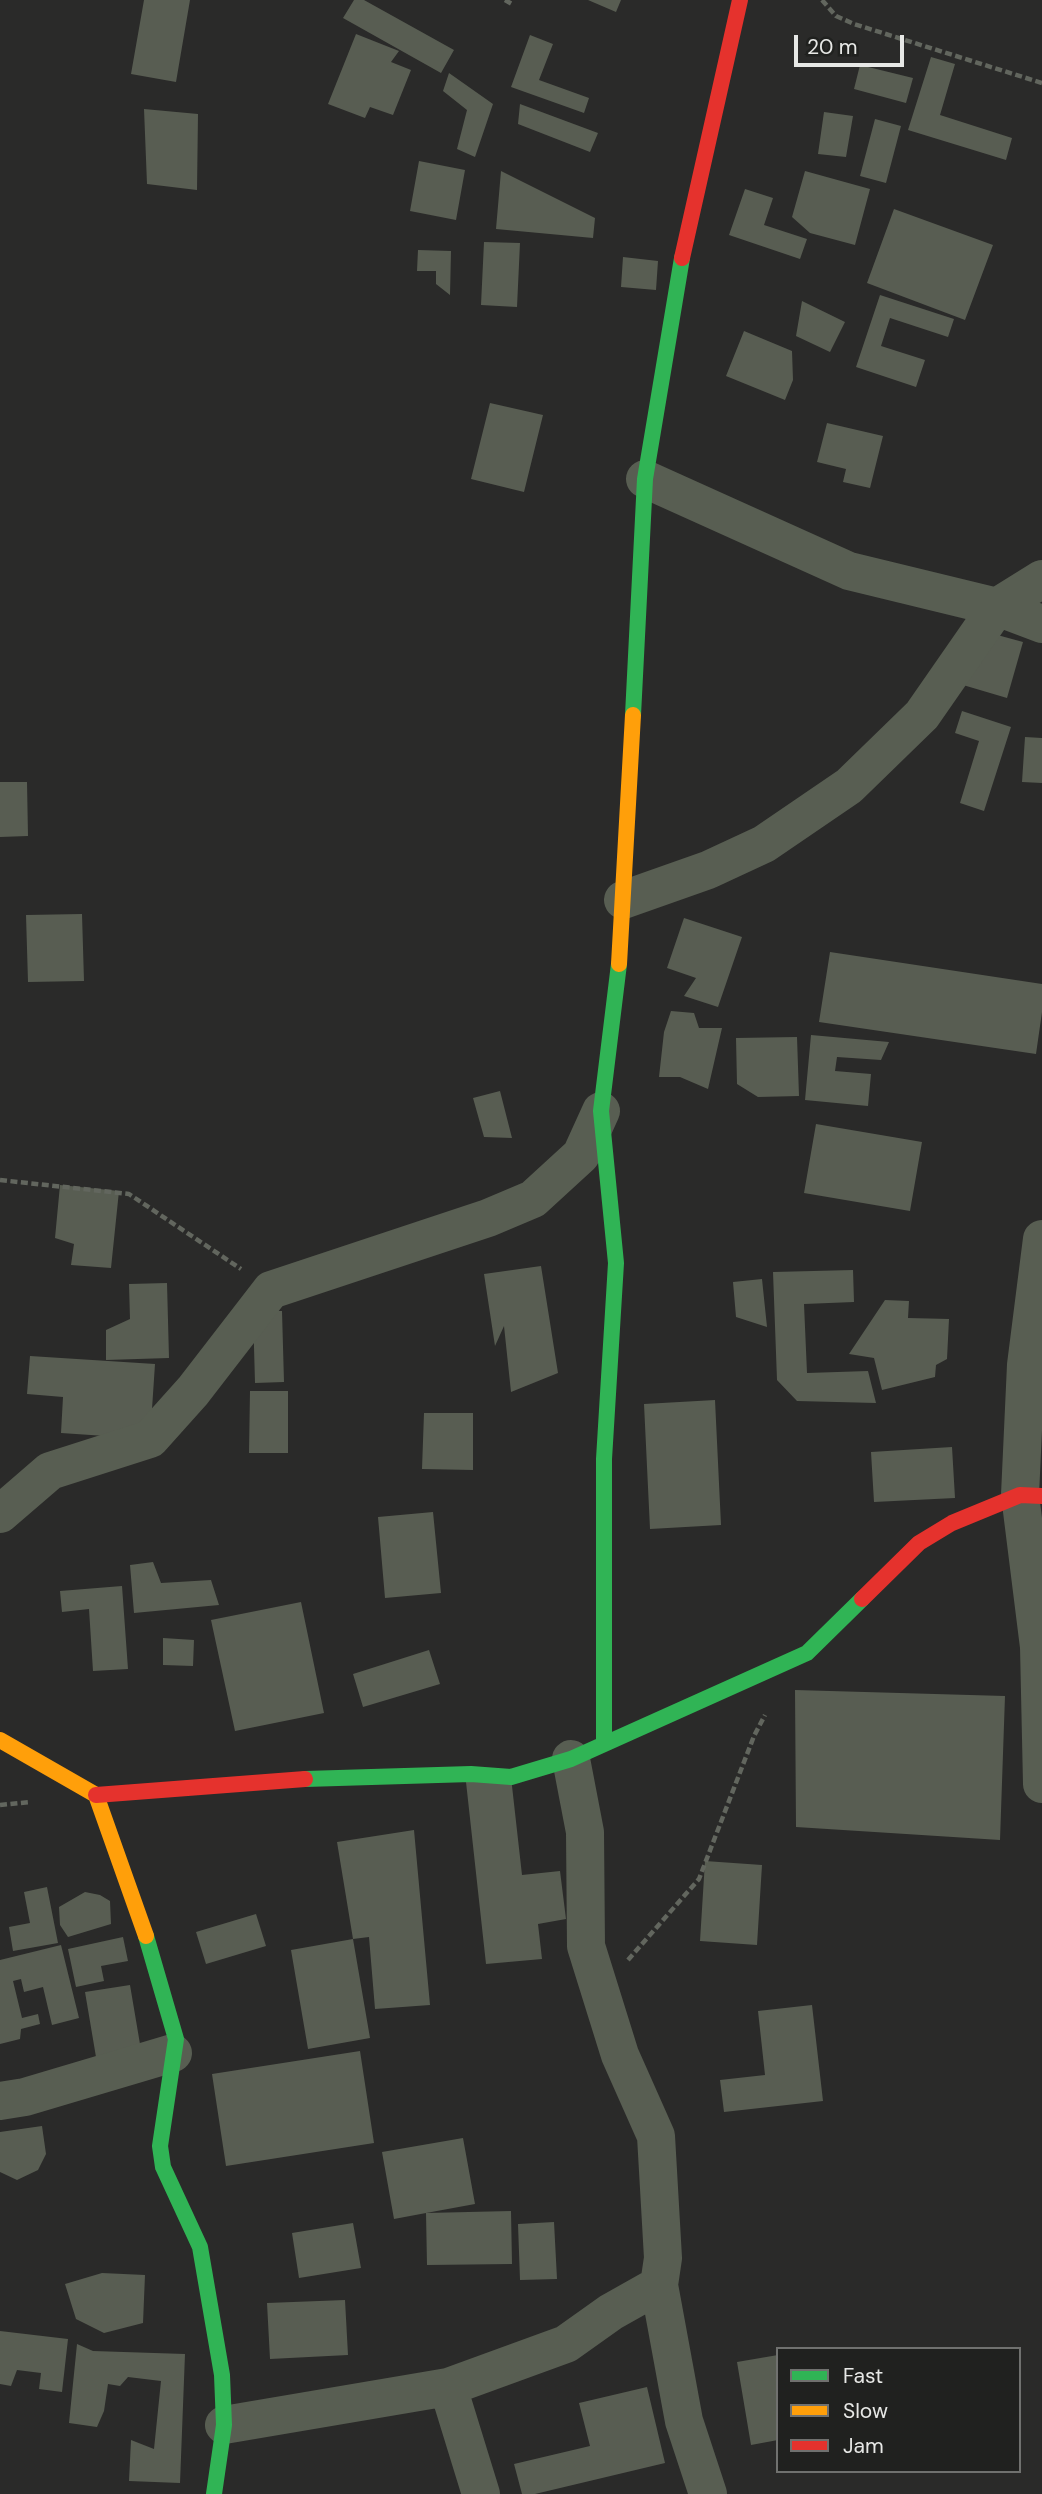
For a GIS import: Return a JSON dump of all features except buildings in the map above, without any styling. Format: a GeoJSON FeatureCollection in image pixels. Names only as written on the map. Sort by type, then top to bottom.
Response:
{"type":"FeatureCollection","features":[{"type":"Feature","properties":{"kind":"street"},"geometry":{"type":"LineString","coordinates":[[708,2494],[684,2421],[659,2285],[663,2258],[656,2136],[642,2110],[586,1946],[585,1832],[616,1263],[601,1111],[618,992],[645,479],[681,261],[740,0]]}},
{"type":"Feature","properties":{"kind":"street"},"geometry":{"type":"LineString","coordinates":[[645,479],[849,571],[997,607],[1042,624]]}},
{"type":"Feature","properties":{"kind":"street"},"geometry":{"type":"LineString","coordinates":[[623,900],[708,870],[764,844],[849,786],[922,715],[997,607],[1042,579]]}},
{"type":"Feature","properties":{"kind":"street"},"geometry":{"type":"LineString","coordinates":[[0,1514],[50,1471],[150,1439],[193,1391],[271,1290],[475,1222],[533,1199],[581,1155],[601,1111]]}},
{"type":"Feature","properties":{"kind":"street"},"geometry":{"type":"LineString","coordinates":[[1042,1239],[1026,1364],[1039,1647],[1042,1784]]}},
{"type":"Feature","properties":{"kind":"street"},"geometry":{"type":"LineString","coordinates":[[0,1740],[96,1795],[285,1780],[471,1774],[511,1777],[588,1752],[807,1653],[919,1543],[952,1522],[1031,1495]]}},
{"type":"Feature","properties":{"kind":"street"},"geometry":{"type":"LineString","coordinates":[[96,1795],[155,1961],[176,2039],[160,2146],[163,2167],[200,2247],[222,2375],[224,2425],[214,2494]]}},
{"type":"Feature","properties":{"kind":"street"},"geometry":{"type":"LineString","coordinates":[[0,2101],[173,2053]]}},
{"type":"Feature","properties":{"kind":"street"},"geometry":{"type":"LineString","coordinates":[[224,2425],[447,2387],[566,2344],[611,2312],[659,2285]]}},
{"type":"Feature","properties":{"kind":"street"},"geometry":{"type":"LineString","coordinates":[[447,2387],[481,2494]]}},
{"type":"Feature","properties":{"kind":"path"},"geometry":{"type":"LineString","coordinates":[[505,0],[513,4]]}},
{"type":"Feature","properties":{"kind":"path"},"geometry":{"type":"LineString","coordinates":[[822,0],[836,16],[854,24],[1042,83]]}},
{"type":"Feature","properties":{"kind":"path"},"geometry":{"type":"LineString","coordinates":[[0,1181],[82,1186],[129,1194],[166,1216],[271,1290]]}},
{"type":"Feature","properties":{"kind":"path"},"geometry":{"type":"LineString","coordinates":[[600,1992],[699,1879],[754,1736],[766,1712]]}},
{"type":"Feature","properties":{"kind":"traffic: fast"},"geometry":{"type":"LineString","coordinates":[[633,715],[645,479],[682,258]]}},
{"type":"Feature","properties":{"kind":"traffic: fast"},"geometry":{"type":"LineString","coordinates":[[604,1744],[604,1459],[616,1263],[601,1111],[619,964]]}},
{"type":"Feature","properties":{"kind":"traffic: fast"},"geometry":{"type":"LineString","coordinates":[[305,1779],[471,1774],[511,1777],[571,1759],[807,1653],[862,1599]]}},
{"type":"Feature","properties":{"kind":"traffic: fast"},"geometry":{"type":"LineString","coordinates":[[146,1936],[176,2039],[160,2146],[163,2167],[200,2247],[222,2375],[224,2425],[214,2494]]}},
{"type":"Feature","properties":{"kind":"traffic: slow"},"geometry":{"type":"LineString","coordinates":[[619,964],[633,715]]}},
{"type":"Feature","properties":{"kind":"traffic: slow"},"geometry":{"type":"LineString","coordinates":[[0,1740],[96,1795],[146,1936]]}},
{"type":"Feature","properties":{"kind":"traffic: jam"},"geometry":{"type":"LineString","coordinates":[[682,258],[740,0]]}},
{"type":"Feature","properties":{"kind":"traffic: jam"},"geometry":{"type":"LineString","coordinates":[[862,1599],[919,1543],[952,1523],[1020,1495],[1042,1496]]}},
{"type":"Feature","properties":{"kind":"traffic: jam"},"geometry":{"type":"LineString","coordinates":[[96,1795],[305,1779]]}}]}
